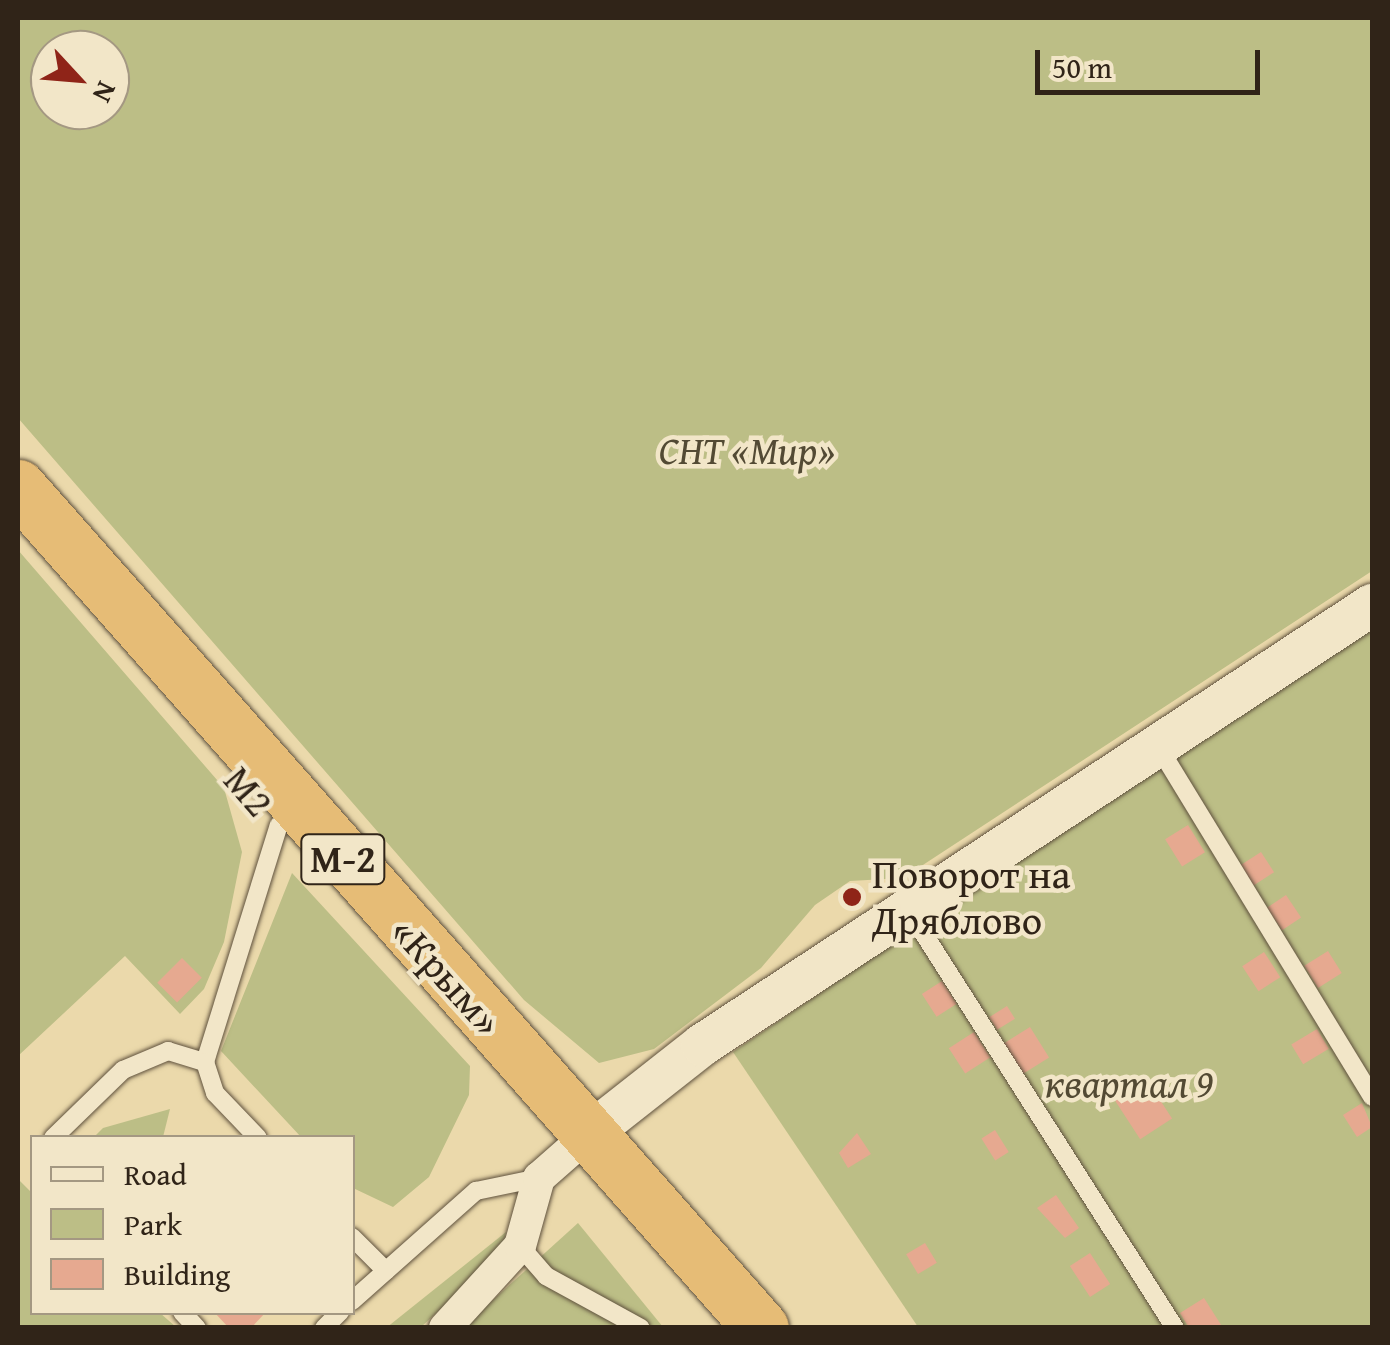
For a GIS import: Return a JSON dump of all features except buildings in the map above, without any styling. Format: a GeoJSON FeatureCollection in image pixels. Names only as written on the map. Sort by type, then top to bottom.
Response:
{"type":"FeatureCollection","features":[{"type":"Feature","properties":{"kind":"highway","name":"«Крым»"},"geometry":{"type":"LineString","coordinates":[[18,487],[565,1155],[761,1328]]}},
{"type":"Feature","properties":{"kind":"highway","name":"М2"},"geometry":{"type":"LineString","coordinates":[[18,526],[718,1328]]}},
{"type":"Feature","properties":{"kind":"street"},"geometry":{"type":"LineString","coordinates":[[445,1328],[520,1246],[565,1155],[702,1045],[1372,605]]}},
{"type":"Feature","properties":{"kind":"lane"},"geometry":{"type":"LineString","coordinates":[[1157,746],[1372,1098]]}},
{"type":"Feature","properties":{"kind":"lane"},"geometry":{"type":"LineString","coordinates":[[255,1135],[215,1093],[205,1062],[279,825]]}},
{"type":"Feature","properties":{"kind":"lane"},"geometry":{"type":"LineString","coordinates":[[907,909],[1175,1328]]}},
{"type":"Feature","properties":{"kind":"lane"},"geometry":{"type":"LineString","coordinates":[[57,1135],[146,1058],[168,1051],[205,1062]]}},
{"type":"Feature","properties":{"kind":"lane"},"geometry":{"type":"LineString","coordinates":[[355,1298],[476,1191],[565,1155]]}},
{"type":"Feature","properties":{"kind":"lane"},"geometry":{"type":"LineString","coordinates":[[355,1240],[386,1271]]}},
{"type":"Feature","properties":{"kind":"lane"},"geometry":{"type":"LineString","coordinates":[[520,1246],[546,1276],[640,1328]]}},
{"type":"Feature","properties":{"kind":"green space","name":"СНТ «Мир»"},"geometry":{"type":"Polygon","coordinates":[[[18,18],[1372,18],[1372,571],[903,878],[850,881],[815,905],[761,968],[654,1049],[599,1063],[524,1000],[18,418],[18,18]]]}},
{"type":"Feature","properties":{"kind":"green space"},"geometry":{"type":"Polygon","coordinates":[[[18,550],[224,788],[242,852],[224,942],[204,989],[180,1014],[125,956],[18,1056],[18,550]]]}},
{"type":"Feature","properties":{"kind":"green space","name":"квартал 9"},"geometry":{"type":"Polygon","coordinates":[[[1372,620],[1372,1327],[918,1327],[733,1052],[1372,620]]]}},
{"type":"Feature","properties":{"kind":"green space"},"geometry":{"type":"Polygon","coordinates":[[[292,873],[470,1066],[469,1095],[429,1177],[393,1207],[355,1189],[355,1135],[299,1135],[221,1051],[292,873]]]}},
{"type":"Feature","properties":{"kind":"green space"},"geometry":{"type":"Polygon","coordinates":[[[170,1109],[164,1135],[96,1135],[103,1128],[170,1109]]]}},
{"type":"Feature","properties":{"kind":"green space"},"geometry":{"type":"Polygon","coordinates":[[[18,1179],[30,1191],[30,1315],[162,1315],[176,1327],[18,1327],[18,1179]]]}},
{"type":"Feature","properties":{"kind":"green space"},"geometry":{"type":"Polygon","coordinates":[[[578,1223],[663,1327],[462,1328],[578,1223]]]}},
{"type":"Feature","properties":{"kind":"green space"},"geometry":{"type":"Polygon","coordinates":[[[506,1232],[501,1254],[421,1327],[386,1328],[506,1232]]]}},
{"type":"Feature","properties":{"kind":"place","name":"Поворот на Дряблово"},"geometry":{"type":"Point","coordinates":[852,897]}}]}
